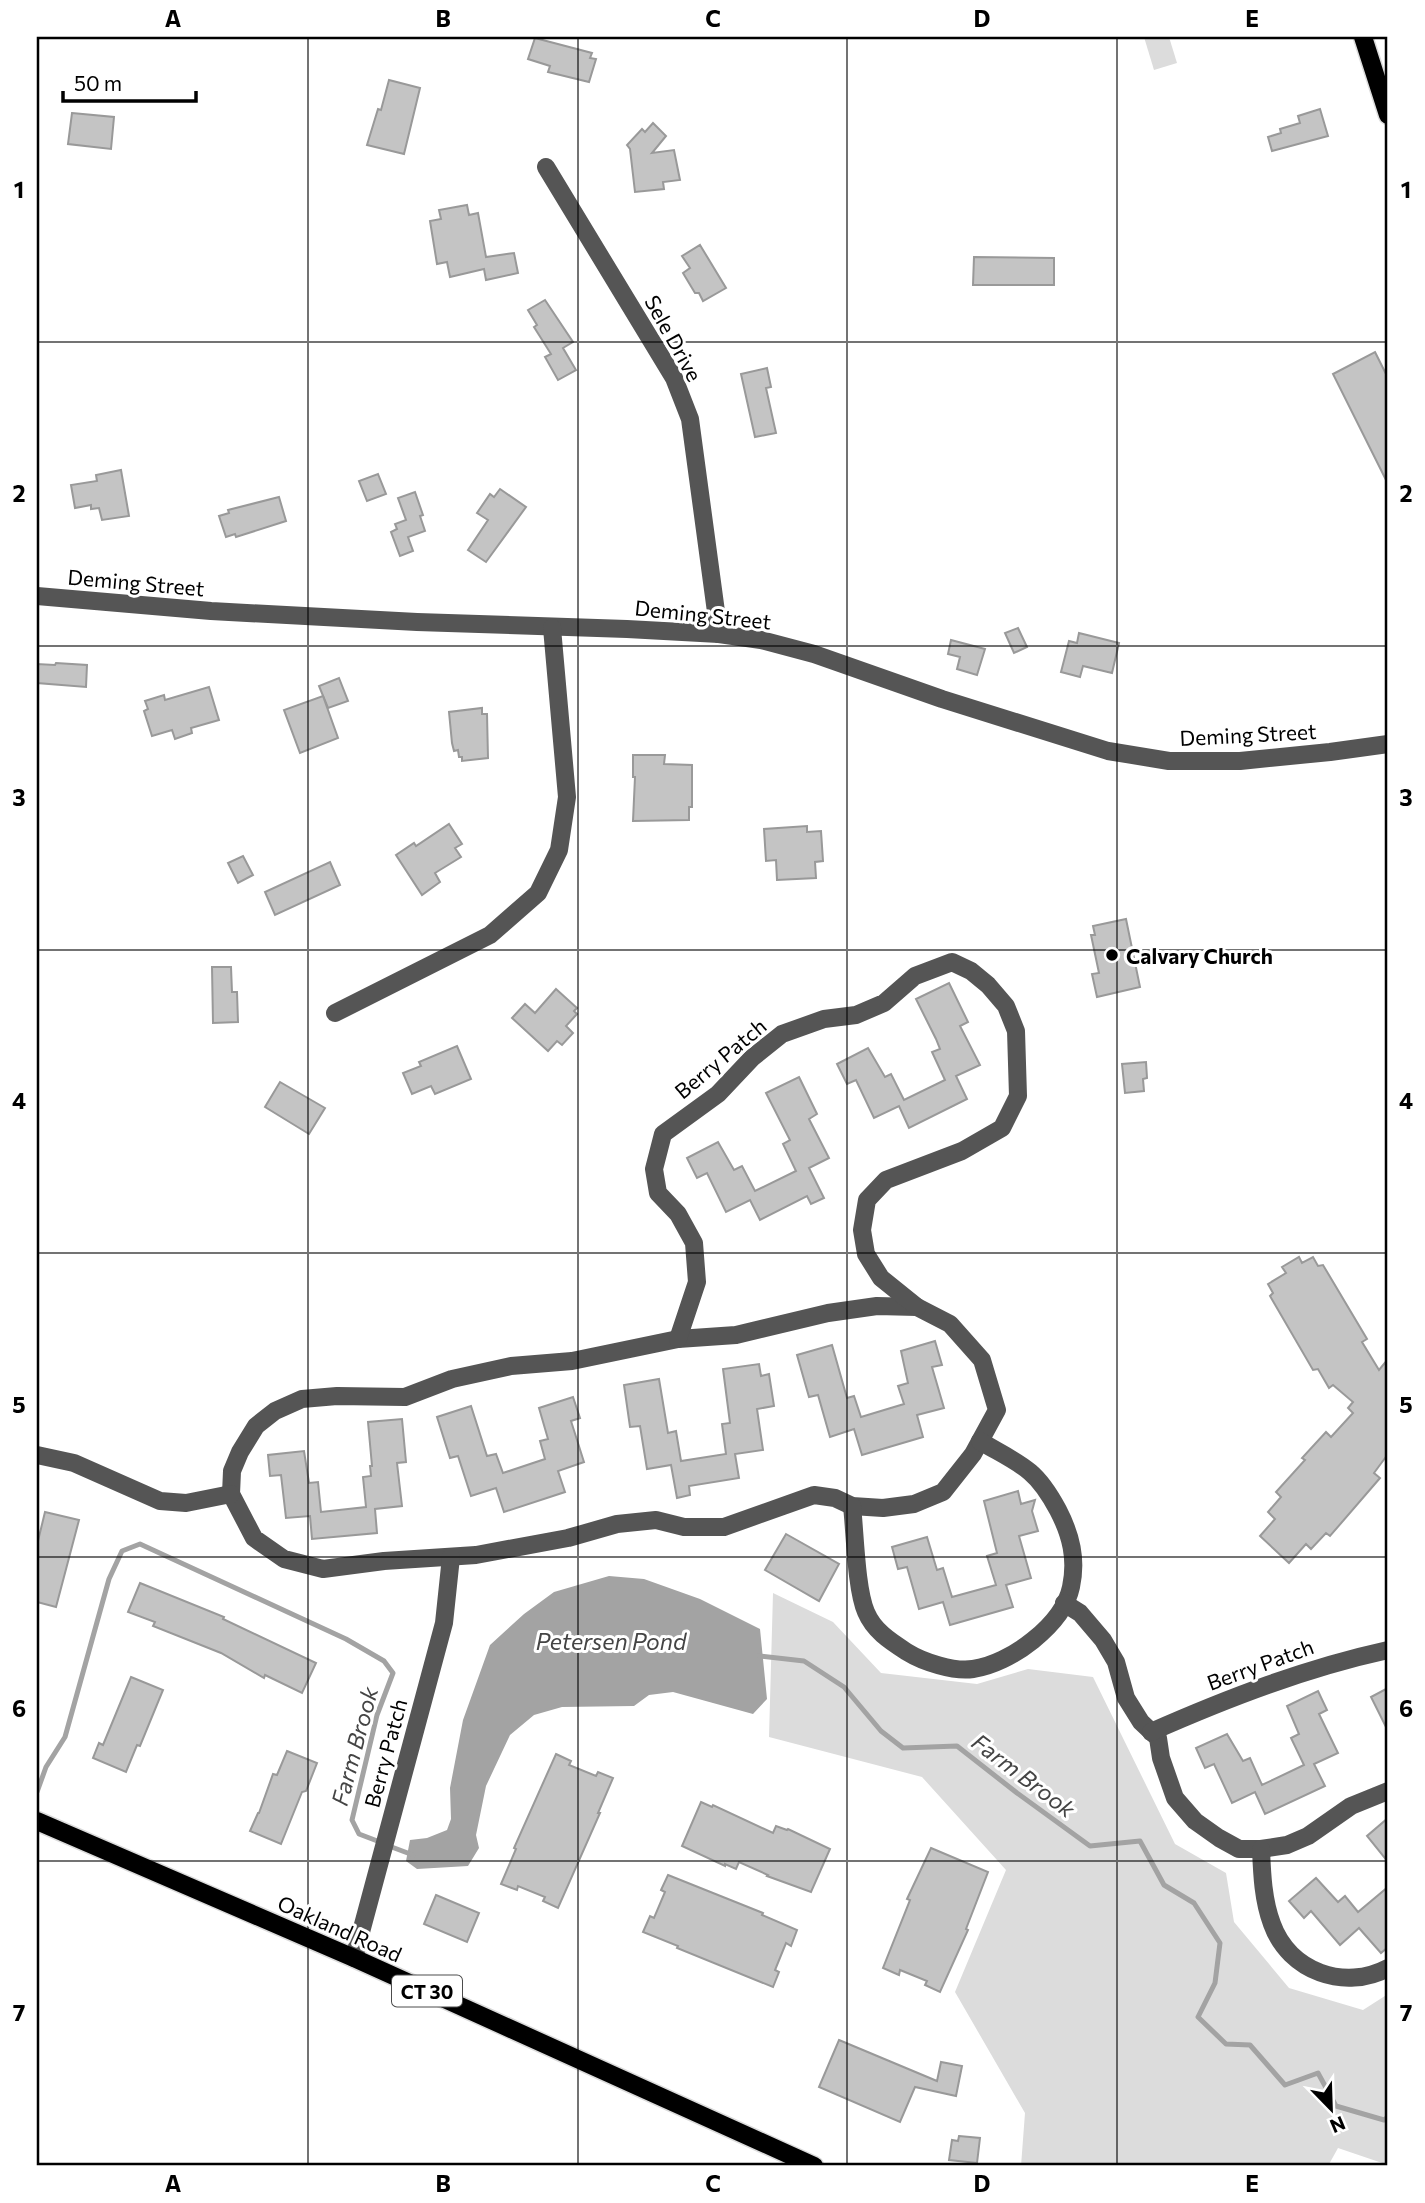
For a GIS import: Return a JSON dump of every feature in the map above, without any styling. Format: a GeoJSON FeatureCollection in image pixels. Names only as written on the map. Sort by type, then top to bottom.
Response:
{"type":"FeatureCollection","features":[{"type":"Feature","properties":{"kind":"main road"},"geometry":{"type":"LineString","coordinates":[[1363,37],[1388,115]]}},
{"type":"Feature","properties":{"kind":"main road","name":"Oakland Road"},"geometry":{"type":"LineString","coordinates":[[37,1821],[354,1958],[814,2166]]}},
{"type":"Feature","properties":{"kind":"street","name":"Sele Drive"},"geometry":{"type":"LineString","coordinates":[[546,167],[674,378],[690,419],[719,634]]}},
{"type":"Feature","properties":{"kind":"street","name":"Deming Street"},"geometry":{"type":"LineString","coordinates":[[37,596],[211,611],[719,634],[761,640],[814,654],[942,699],[1108,751],[1169,761],[1240,761],[1388,744]]}},
{"type":"Feature","properties":{"kind":"street"},"geometry":{"type":"LineString","coordinates":[[335,1013],[490,935],[538,893],[559,850],[567,797],[552,628]]}},
{"type":"Feature","properties":{"kind":"street","name":"Berry Patch"},"geometry":{"type":"LineString","coordinates":[[678,1339],[697,1282],[694,1243],[678,1214],[658,1193],[654,1169],[663,1134],[718,1094],[752,1058],[782,1034],[824,1019],[856,1015],[884,1003],[915,976],[952,962],[971,971],[989,985],[1006,1006],[1016,1031],[1017,1096],[1002,1128],[962,1151],[886,1180],[867,1200],[862,1230],[866,1254],[881,1278],[917,1307],[950,1324],[982,1360],[997,1410],[973,1454],[943,1492],[914,1504],[883,1508],[852,1506],[814,1495],[724,1527],[684,1527],[656,1520],[617,1524],[568,1538],[476,1555],[384,1561],[324,1569],[284,1559],[254,1538],[231,1494],[232,1471],[240,1452],[257,1426],[275,1411],[302,1399],[337,1396],[405,1397],[452,1379],[511,1366],[572,1361],[678,1339],[736,1335],[828,1313],[877,1306],[917,1307]]}},
{"type":"Feature","properties":{"kind":"street"},"geometry":{"type":"LineString","coordinates":[[852,1506],[865,1611],[877,1630],[915,1657],[939,1666],[972,1670],[1002,1659],[1030,1643],[1057,1618],[1070,1590],[1074,1561],[1069,1531],[1051,1496],[1030,1472],[980,1441]]}},
{"type":"Feature","properties":{"kind":"street"},"geometry":{"type":"LineString","coordinates":[[37,1455],[74,1462],[160,1501],[186,1503],[231,1494]]}},
{"type":"Feature","properties":{"kind":"street","name":"Berry Patch"},"geometry":{"type":"LineString","coordinates":[[354,1958],[444,1623],[451,1557]]}},
{"type":"Feature","properties":{"kind":"street"},"geometry":{"type":"LineString","coordinates":[[1064,1603],[1080,1613],[1103,1640],[1116,1662],[1126,1698],[1141,1722],[1158,1738],[1161,1758],[1175,1798],[1195,1821],[1219,1838],[1239,1849],[1287,1845],[1308,1836],[1351,1806],[1388,1791]]}},
{"type":"Feature","properties":{"kind":"street","name":"Berry Patch"},"geometry":{"type":"LineString","coordinates":[[1152,1732],[1216,1703],[1272,1683],[1334,1662],[1388,1650]]}},
{"type":"Feature","properties":{"kind":"street"},"geometry":{"type":"LineString","coordinates":[[1261,1849],[1262,1880],[1272,1926],[1283,1944],[1300,1962],[1325,1976],[1359,1979],[1388,1968]]}},
{"type":"Feature","properties":{"kind":"shaded area"},"geometry":{"type":"Polygon","coordinates":[[[1144,37],[1169,37],[1177,63],[1154,70],[1144,37]]]}},
{"type":"Feature","properties":{"kind":"shaded area"},"geometry":{"type":"Polygon","coordinates":[[[773,1593],[833,1622],[881,1673],[977,1684],[1028,1669],[1093,1677],[1175,1844],[1226,1873],[1234,1922],[1289,1988],[1363,2010],[1388,1994],[1388,2165],[1338,2148],[1328,2166],[1021,2166],[1025,2113],[955,1992],[1006,1870],[922,1777],[769,1737],[773,1593]]]}},
{"type":"Feature","properties":{"kind":"water","name":"Petersen Pond"},"geometry":{"type":"Polygon","coordinates":[[[609,1576],[644,1579],[700,1599],[760,1629],[767,1699],[753,1714],[673,1692],[649,1695],[634,1706],[562,1707],[534,1715],[510,1735],[486,1786],[476,1835],[479,1848],[468,1866],[417,1869],[406,1861],[410,1840],[427,1838],[447,1830],[451,1819],[450,1788],[463,1720],[490,1645],[524,1614],[554,1592],[609,1576]]]}},
{"type":"Feature","properties":{"kind":"building"},"geometry":{"type":"Polygon","coordinates":[[[535,38],[592,53],[590,58],[596,59],[589,82],[548,72],[550,66],[528,59],[535,38]]]}},
{"type":"Feature","properties":{"kind":"building"},"geometry":{"type":"Polygon","coordinates":[[[389,80],[420,88],[404,154],[367,145],[389,80]]]}},
{"type":"Feature","properties":{"kind":"building"},"geometry":{"type":"Polygon","coordinates":[[[1320,109],[1328,136],[1272,151],[1268,137],[1281,133],[1280,129],[1300,123],[1298,116],[1320,109]]]}},
{"type":"Feature","properties":{"kind":"building"},"geometry":{"type":"Polygon","coordinates":[[[72,113],[114,117],[111,149],[68,144],[72,113]]]}},
{"type":"Feature","properties":{"kind":"building"},"geometry":{"type":"Polygon","coordinates":[[[653,123],[666,136],[652,153],[674,150],[680,180],[663,182],[664,189],[635,192],[630,149],[627,145],[642,129],[645,132],[653,123]]]}},
{"type":"Feature","properties":{"kind":"building"},"geometry":{"type":"Polygon","coordinates":[[[467,205],[469,215],[478,213],[486,257],[514,253],[518,273],[486,280],[484,269],[450,277],[447,262],[437,264],[430,221],[441,219],[439,210],[467,205]]]}},
{"type":"Feature","properties":{"kind":"building"},"geometry":{"type":"Polygon","coordinates":[[[700,245],[726,288],[703,301],[683,273],[690,268],[682,256],[700,245]]]}},
{"type":"Feature","properties":{"kind":"building"},"geometry":{"type":"Polygon","coordinates":[[[974,257],[1054,258],[1054,285],[973,285],[974,257]]]}},
{"type":"Feature","properties":{"kind":"building"},"geometry":{"type":"Polygon","coordinates":[[[545,300],[573,342],[563,348],[576,370],[558,380],[545,357],[551,354],[534,327],[537,325],[528,310],[545,300]]]}},
{"type":"Feature","properties":{"kind":"building"},"geometry":{"type":"Polygon","coordinates":[[[1375,352],[1388,378],[1388,484],[1333,374],[1375,352]]]}},
{"type":"Feature","properties":{"kind":"building"},"geometry":{"type":"Polygon","coordinates":[[[767,368],[771,387],[766,388],[776,433],[755,437],[741,374],[767,368]]]}},
{"type":"Feature","properties":{"kind":"building"},"geometry":{"type":"Polygon","coordinates":[[[121,470],[129,516],[102,520],[99,508],[91,509],[91,505],[75,508],[71,485],[97,481],[96,475],[121,470]]]}},
{"type":"Feature","properties":{"kind":"building"},"geometry":{"type":"Polygon","coordinates":[[[378,474],[386,494],[367,501],[359,481],[378,474]]]}},
{"type":"Feature","properties":{"kind":"building"},"geometry":{"type":"Polygon","coordinates":[[[500,489],[526,507],[486,562],[468,550],[488,520],[477,513],[490,494],[494,497],[500,489]]]}},
{"type":"Feature","properties":{"kind":"building"},"geometry":{"type":"Polygon","coordinates":[[[415,492],[425,531],[408,537],[413,551],[400,556],[391,532],[397,529],[395,524],[406,520],[398,498],[415,492]]]}},
{"type":"Feature","properties":{"kind":"building"},"geometry":{"type":"Polygon","coordinates":[[[279,497],[286,521],[236,537],[235,534],[226,537],[219,516],[229,513],[228,510],[279,497]]]}},
{"type":"Feature","properties":{"kind":"building"},"geometry":{"type":"Polygon","coordinates":[[[1018,628],[1027,647],[1014,653],[1005,633],[1018,628]]]}},
{"type":"Feature","properties":{"kind":"building"},"geometry":{"type":"Polygon","coordinates":[[[1079,633],[1119,643],[1112,673],[1083,666],[1080,677],[1061,672],[1069,641],[1077,643],[1079,633]]]}},
{"type":"Feature","properties":{"kind":"building"},"geometry":{"type":"Polygon","coordinates":[[[951,640],[985,649],[977,675],[957,669],[960,657],[948,654],[951,640]]]}},
{"type":"Feature","properties":{"kind":"building"},"geometry":{"type":"Polygon","coordinates":[[[37,664],[87,665],[86,687],[37,683],[37,664]]]}},
{"type":"Feature","properties":{"kind":"building"},"geometry":{"type":"Polygon","coordinates":[[[339,678],[348,701],[328,708],[319,686],[339,678]]]}},
{"type":"Feature","properties":{"kind":"building"},"geometry":{"type":"Polygon","coordinates":[[[209,687],[219,720],[191,728],[192,733],[175,739],[172,730],[152,736],[144,711],[148,709],[145,701],[164,695],[165,700],[209,687]]]}},
{"type":"Feature","properties":{"kind":"building"},"geometry":{"type":"Polygon","coordinates":[[[323,696],[338,738],[300,753],[284,710],[323,696]]]}},
{"type":"Feature","properties":{"kind":"building"},"geometry":{"type":"Polygon","coordinates":[[[482,708],[482,714],[487,714],[488,758],[462,761],[458,750],[454,751],[449,712],[482,708]]]}},
{"type":"Feature","properties":{"kind":"building"},"geometry":{"type":"Polygon","coordinates":[[[633,755],[665,755],[664,764],[692,765],[692,807],[689,807],[689,820],[633,821],[633,755]]]}},
{"type":"Feature","properties":{"kind":"building"},"geometry":{"type":"Polygon","coordinates":[[[449,824],[462,844],[455,848],[461,857],[435,873],[440,882],[422,895],[396,855],[414,843],[416,846],[449,824]]]}},
{"type":"Feature","properties":{"kind":"building"},"geometry":{"type":"Polygon","coordinates":[[[807,826],[807,832],[821,831],[823,861],[815,862],[816,878],[777,880],[776,860],[766,861],[764,829],[807,826]]]}},
{"type":"Feature","properties":{"kind":"building"},"geometry":{"type":"Polygon","coordinates":[[[243,856],[253,875],[238,883],[228,863],[243,856]]]}},
{"type":"Feature","properties":{"kind":"building"},"geometry":{"type":"Polygon","coordinates":[[[330,862],[340,885],[275,915],[265,892],[330,862]]]}},
{"type":"Feature","properties":{"kind":"building","name":"Calvary Church"},"geometry":{"type":"Polygon","coordinates":[[[1126,919],[1140,987],[1097,997],[1092,974],[1099,973],[1091,935],[1095,935],[1093,926],[1126,919]]]}},
{"type":"Feature","properties":{"kind":"building"},"geometry":{"type":"Polygon","coordinates":[[[212,967],[231,967],[232,992],[237,992],[238,1022],[213,1023],[212,967]]]}},
{"type":"Feature","properties":{"kind":"building"},"geometry":{"type":"Polygon","coordinates":[[[949,983],[968,1022],[960,1026],[980,1065],[956,1076],[967,1099],[909,1128],[899,1106],[874,1118],[856,1080],[847,1084],[837,1064],[868,1048],[885,1077],[891,1074],[904,1100],[945,1080],[932,1052],[940,1049],[916,999],[949,983]]]}},
{"type":"Feature","properties":{"kind":"building"},"geometry":{"type":"Polygon","coordinates":[[[556,989],[577,1008],[574,1011],[577,1014],[566,1026],[573,1033],[562,1045],[557,1041],[548,1051],[512,1018],[525,1004],[535,1013],[556,989]]]}},
{"type":"Feature","properties":{"kind":"building"},"geometry":{"type":"Polygon","coordinates":[[[457,1046],[471,1079],[435,1094],[431,1086],[412,1094],[403,1073],[421,1066],[419,1062],[457,1046]]]}},
{"type":"Feature","properties":{"kind":"building"},"geometry":{"type":"Polygon","coordinates":[[[1146,1062],[1144,1091],[1125,1093],[1122,1064],[1146,1062]]]}},
{"type":"Feature","properties":{"kind":"building"},"geometry":{"type":"Polygon","coordinates":[[[799,1077],[817,1114],[809,1119],[829,1158],[809,1168],[824,1198],[811,1204],[807,1196],[760,1220],[750,1200],[726,1212],[707,1173],[697,1178],[687,1158],[718,1142],[734,1170],[742,1166],[755,1191],[796,1171],[783,1144],[790,1140],[766,1093],[799,1077]]]}},
{"type":"Feature","properties":{"kind":"building"},"geometry":{"type":"Polygon","coordinates":[[[280,1082],[325,1108],[309,1134],[265,1107],[280,1082]]]}},
{"type":"Feature","properties":{"kind":"building"},"geometry":{"type":"Polygon","coordinates":[[[1299,1257],[1302,1263],[1313,1257],[1318,1266],[1323,1265],[1367,1339],[1362,1342],[1379,1370],[1388,1359],[1388,1454],[1374,1473],[1380,1478],[1330,1536],[1326,1533],[1311,1549],[1306,1544],[1289,1563],[1260,1536],[1275,1519],[1268,1512],[1281,1497],[1276,1492],[1326,1432],[1331,1437],[1353,1413],[1348,1408],[1353,1402],[1333,1385],[1329,1388],[1318,1369],[1313,1370],[1270,1296],[1273,1293],[1268,1284],[1286,1273],[1282,1267],[1299,1257]]]}},
{"type":"Feature","properties":{"kind":"building"},"geometry":{"type":"Polygon","coordinates":[[[935,1341],[942,1365],[932,1367],[944,1408],[917,1415],[923,1437],[862,1455],[854,1429],[830,1437],[818,1395],[809,1397],[797,1355],[832,1345],[847,1398],[854,1396],[861,1417],[904,1404],[898,1386],[908,1383],[901,1351],[935,1341]]]}},
{"type":"Feature","properties":{"kind":"building"},"geometry":{"type":"Polygon","coordinates":[[[759,1364],[761,1376],[769,1374],[774,1406],[757,1409],[763,1450],[735,1454],[739,1478],[689,1486],[690,1495],[677,1498],[671,1465],[647,1469],[640,1426],[630,1427],[624,1385],[659,1379],[668,1433],[676,1431],[681,1461],[726,1454],[722,1424],[730,1423],[723,1369],[759,1364]]]}},
{"type":"Feature","properties":{"kind":"building"},"geometry":{"type":"Polygon","coordinates":[[[573,1397],[580,1418],[571,1421],[584,1462],[558,1471],[565,1492],[504,1512],[496,1488],[471,1496],[458,1456],[450,1458],[437,1417],[471,1406],[487,1456],[496,1454],[503,1473],[545,1459],[540,1441],[548,1439],[539,1408],[573,1397]]]}},
{"type":"Feature","properties":{"kind":"building"},"geometry":{"type":"Polygon","coordinates":[[[402,1419],[406,1462],[397,1463],[402,1506],[375,1509],[377,1533],[312,1539],[310,1516],[286,1518],[281,1475],[270,1476],[268,1455],[304,1451],[309,1483],[318,1482],[321,1512],[366,1507],[363,1477],[371,1476],[372,1466],[368,1422],[402,1419]]]}},
{"type":"Feature","properties":{"kind":"building"},"geometry":{"type":"Polygon","coordinates":[[[1018,1491],[1021,1504],[1035,1500],[1032,1511],[1038,1531],[1019,1536],[1031,1578],[1006,1585],[1013,1607],[950,1625],[943,1602],[919,1609],[907,1567],[898,1569],[892,1547],[927,1537],[937,1570],[943,1568],[952,1597],[996,1585],[987,1556],[997,1553],[984,1501],[1018,1491]]]}},
{"type":"Feature","properties":{"kind":"building"},"geometry":{"type":"Polygon","coordinates":[[[45,1512],[79,1520],[56,1607],[37,1602],[37,1545],[45,1512]]]}},
{"type":"Feature","properties":{"kind":"building"},"geometry":{"type":"Polygon","coordinates":[[[786,1534],[839,1564],[819,1601],[765,1570],[786,1534]]]}},
{"type":"Feature","properties":{"kind":"building"},"geometry":{"type":"Polygon","coordinates":[[[140,1583],[224,1617],[223,1619],[316,1663],[302,1693],[265,1675],[264,1678],[221,1653],[153,1626],[155,1622],[128,1612],[140,1583]]]}},
{"type":"Feature","properties":{"kind":"building"},"geometry":{"type":"Polygon","coordinates":[[[131,1677],[163,1690],[126,1772],[93,1758],[99,1743],[103,1745],[131,1677]]]}},
{"type":"Feature","properties":{"kind":"building"},"geometry":{"type":"Polygon","coordinates":[[[1388,1688],[1388,1731],[1371,1697],[1388,1688]]]}},
{"type":"Feature","properties":{"kind":"building"},"geometry":{"type":"Polygon","coordinates":[[[1318,1691],[1327,1710],[1319,1714],[1338,1753],[1314,1764],[1325,1786],[1265,1814],[1255,1792],[1232,1803],[1214,1764],[1205,1768],[1196,1748],[1227,1734],[1243,1761],[1250,1758],[1262,1785],[1304,1765],[1291,1738],[1299,1734],[1287,1706],[1318,1691]]]}},
{"type":"Feature","properties":{"kind":"building"},"geometry":{"type":"Polygon","coordinates":[[[287,1751],[317,1763],[281,1844],[250,1831],[273,1774],[277,1775],[287,1751]]]}},
{"type":"Feature","properties":{"kind":"building"},"geometry":{"type":"Polygon","coordinates":[[[556,1754],[571,1761],[569,1765],[596,1776],[598,1772],[613,1778],[558,1908],[543,1901],[545,1897],[518,1886],[517,1890],[501,1884],[556,1754]]]}},
{"type":"Feature","properties":{"kind":"building"},"geometry":{"type":"Polygon","coordinates":[[[701,1802],[773,1833],[776,1826],[788,1829],[830,1849],[811,1892],[767,1876],[739,1862],[736,1869],[725,1866],[682,1846],[701,1802]]]}},
{"type":"Feature","properties":{"kind":"building"},"geometry":{"type":"Polygon","coordinates":[[[1388,1818],[1388,1862],[1367,1836],[1388,1818]]]}},
{"type":"Feature","properties":{"kind":"building"},"geometry":{"type":"Polygon","coordinates":[[[931,1848],[988,1872],[966,1929],[968,1930],[940,1992],[925,1985],[927,1981],[900,1970],[899,1975],[883,1968],[910,1900],[907,1899],[931,1848]]]}},
{"type":"Feature","properties":{"kind":"building"},"geometry":{"type":"Polygon","coordinates":[[[668,1875],[763,1913],[762,1915],[797,1930],[791,1946],[786,1943],[775,1970],[779,1972],[773,1987],[643,1932],[650,1916],[654,1918],[665,1892],[661,1890],[668,1875]]]}},
{"type":"Feature","properties":{"kind":"building"},"geometry":{"type":"Polygon","coordinates":[[[1316,1878],[1338,1902],[1345,1896],[1358,1912],[1388,1887],[1388,1947],[1381,1953],[1359,1928],[1340,1945],[1311,1911],[1304,1918],[1289,1901],[1316,1878]]]}},
{"type":"Feature","properties":{"kind":"building"},"geometry":{"type":"Polygon","coordinates":[[[436,1895],[479,1913],[467,1942],[424,1924],[436,1895]]]}},
{"type":"Feature","properties":{"kind":"building"},"geometry":{"type":"Polygon","coordinates":[[[839,2040],[937,2081],[941,2062],[962,2066],[956,2096],[915,2087],[900,2122],[819,2087],[839,2040]]]}},
{"type":"Feature","properties":{"kind":"building"},"geometry":{"type":"Polygon","coordinates":[[[959,2136],[980,2138],[977,2163],[949,2160],[952,2140],[958,2141],[959,2136]]]}},
{"type":"Feature","properties":{"kind":"waterway","name":"Farm Brook"},"geometry":{"type":"LineString","coordinates":[[37,1792],[46,1767],[65,1737],[109,1579],[122,1551],[140,1544],[346,1639],[384,1661],[393,1673],[377,1715],[352,1820],[359,1834],[380,1842]]}},
{"type":"Feature","properties":{"kind":"waterway","name":"Farm Brook"},"geometry":{"type":"LineString","coordinates":[[759,1656],[804,1661],[844,1687],[881,1731],[903,1748],[957,1746],[1090,1846],[1140,1841],[1164,1885],[1194,1903],[1220,1943],[1215,1983],[1198,2017],[1226,2044],[1250,2045],[1285,2085],[1318,2073],[1336,2106],[1384,2120],[1388,2117]]}},
{"type":"Feature","properties":{"kind":"waterway","name":"Farm Brook"},"geometry":{"type":"LineString","coordinates":[[389,1846],[413,1855]]}},
{"type":"Feature","properties":{"kind":"place","name":"Calvary Church"},"geometry":{"type":"Point","coordinates":[1112,955]}}]}
